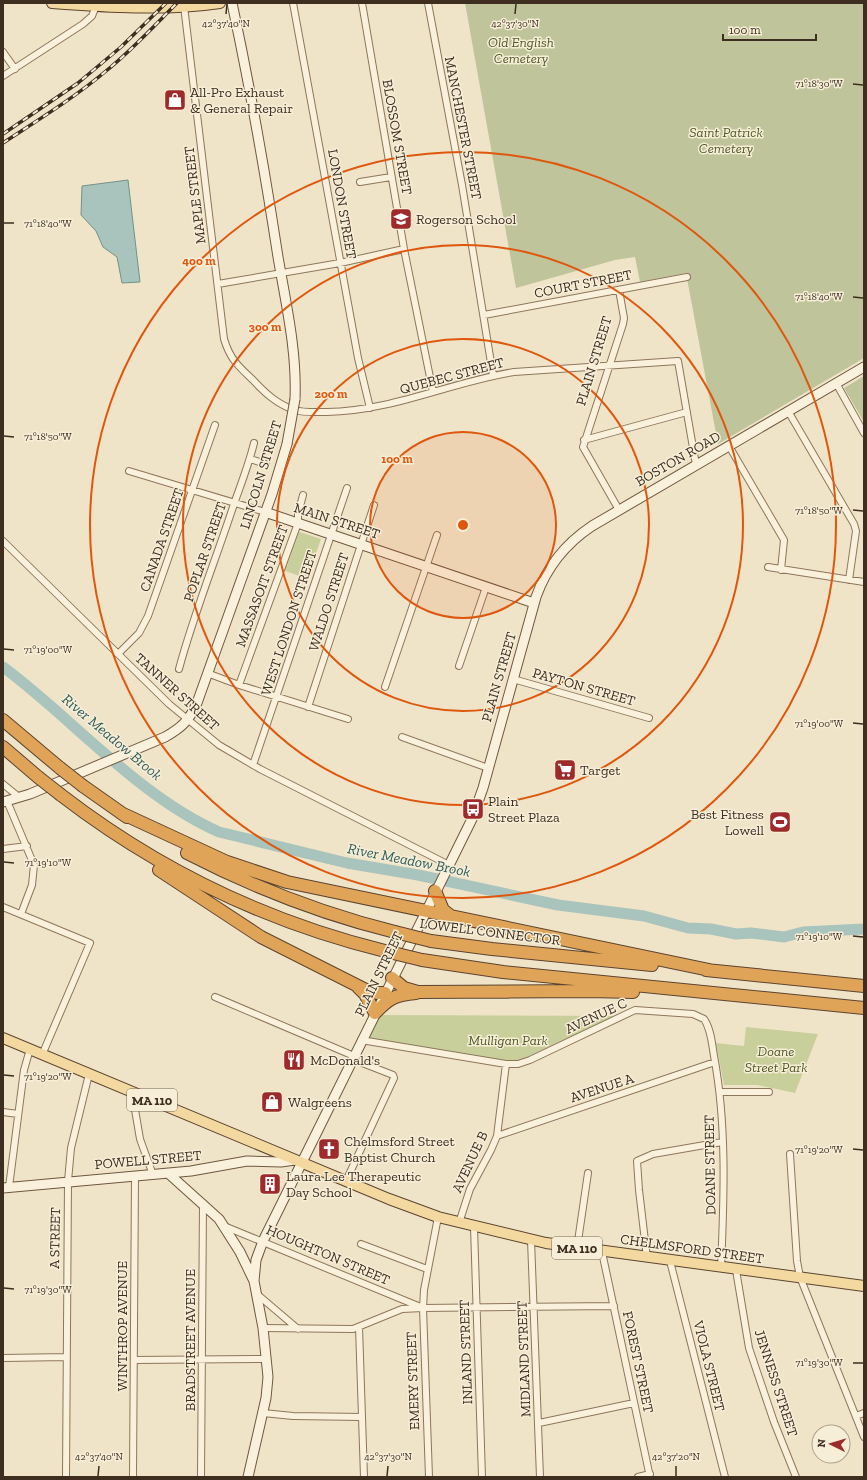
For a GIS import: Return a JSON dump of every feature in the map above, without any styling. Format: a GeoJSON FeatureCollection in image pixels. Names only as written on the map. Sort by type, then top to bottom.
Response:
{"type":"FeatureCollection","features":[{"type":"Feature","properties":{"kind":"highway","name":"LOWELL CONNECTOR"},"geometry":{"type":"LineString","coordinates":[[3,720],[83,786],[121,813],[179,848],[264,889],[321,911],[431,941],[492,949],[864,986]]}},
{"type":"Feature","properties":{"kind":"highway"},"geometry":{"type":"LineString","coordinates":[[3,747],[119,843],[248,929],[279,947],[355,985],[374,993],[385,992]]}},
{"type":"Feature","properties":{"kind":"highway"},"geometry":{"type":"LineString","coordinates":[[121,813],[227,862],[257,874],[299,886],[714,971]]}},
{"type":"Feature","properties":{"kind":"highway"},"geometry":{"type":"LineString","coordinates":[[88,816],[148,855],[216,891],[306,928],[385,951],[422,960],[503,972],[864,1008]]}},
{"type":"Feature","properties":{"kind":"highway"},"geometry":{"type":"LineString","coordinates":[[436,891],[443,910],[452,917]]}},
{"type":"Feature","properties":{"kind":"highway"},"geometry":{"type":"LineString","coordinates":[[392,978],[404,988],[418,992]]}},
{"type":"Feature","properties":{"kind":"highway"},"geometry":{"type":"LineString","coordinates":[[355,985],[365,994],[375,1013],[389,999],[403,994],[418,992],[712,992]]}},
{"type":"Feature","properties":{"kind":"main road"},"geometry":{"type":"LineString","coordinates":[[52,3],[96,6],[184,6],[220,3]]}},
{"type":"Feature","properties":{"kind":"main road","name":"CHELMSFORD STREET"},"geometry":{"type":"LineString","coordinates":[[3,1038],[299,1162],[438,1217],[531,1240],[602,1252],[864,1286]]}},
{"type":"Feature","properties":{"kind":"street","name":"LINCOLN STREET"},"geometry":{"type":"LineString","coordinates":[[5,801],[19,797],[165,737],[183,727],[188,721],[197,703],[208,673],[265,512],[287,444],[295,399],[294,361],[252,101],[232,3]]}},
{"type":"Feature","properties":{"kind":"street","name":"LONDON STREET"},"geometry":{"type":"LineString","coordinates":[[293,3],[358,358],[370,408]]}},
{"type":"Feature","properties":{"kind":"street","name":"BLOSSOM STREET"},"geometry":{"type":"LineString","coordinates":[[362,3],[404,249],[433,392]]}},
{"type":"Feature","properties":{"kind":"street","name":"MANCHESTER STREET"},"geometry":{"type":"LineString","coordinates":[[428,3],[484,315],[493,375]]}},
{"type":"Feature","properties":{"kind":"street"},"geometry":{"type":"LineString","coordinates":[[3,76],[83,24],[92,16],[96,6]]}},
{"type":"Feature","properties":{"kind":"street","name":"MAPLE STREET"},"geometry":{"type":"LineString","coordinates":[[184,6],[226,347],[229,355],[246,374]]}},
{"type":"Feature","properties":{"kind":"street"},"geometry":{"type":"LineString","coordinates":[[3,52],[15,68]]}},
{"type":"Feature","properties":{"kind":"street"},"geometry":{"type":"LineString","coordinates":[[360,182],[391,177]]}},
{"type":"Feature","properties":{"kind":"street"},"geometry":{"type":"LineString","coordinates":[[218,284],[340,263],[404,249]]}},
{"type":"Feature","properties":{"kind":"street","name":"COURT STREET"},"geometry":{"type":"LineString","coordinates":[[484,315],[687,277]]}},
{"type":"Feature","properties":{"kind":"street","name":"PLAIN STREET"},"geometry":{"type":"LineString","coordinates":[[584,440],[624,318],[619,290]]}},
{"type":"Feature","properties":{"kind":"street","name":"QUEBEC STREET"},"geometry":{"type":"LineString","coordinates":[[246,374],[269,396],[295,410],[314,412],[351,412],[433,392],[493,375],[539,370],[678,361],[687,412]]}},
{"type":"Feature","properties":{"kind":"street","name":"BOSTON ROAD"},"geometry":{"type":"LineString","coordinates":[[534,603],[540,585],[550,566],[563,549],[581,534],[619,510],[864,367]]}},
{"type":"Feature","properties":{"kind":"street"},"geometry":{"type":"LineString","coordinates":[[836,383],[864,433]]}},
{"type":"Feature","properties":{"kind":"street"},"geometry":{"type":"LineString","coordinates":[[788,411],[854,524],[856,531],[849,580]]}},
{"type":"Feature","properties":{"kind":"street"},"geometry":{"type":"LineString","coordinates":[[619,510],[584,450],[584,440],[687,412],[696,465]]}},
{"type":"Feature","properties":{"kind":"street","name":"CANADA STREET"},"geometry":{"type":"LineString","coordinates":[[118,654],[139,632],[148,616],[215,425]]}},
{"type":"Feature","properties":{"kind":"street","name":"POPLAR STREET"},"geometry":{"type":"LineString","coordinates":[[179,669],[189,631],[250,459],[254,443]]}},
{"type":"Feature","properties":{"kind":"street"},"geometry":{"type":"LineString","coordinates":[[729,446],[784,540],[781,570]]}},
{"type":"Feature","properties":{"kind":"street"},"geometry":{"type":"LineString","coordinates":[[250,459],[266,464]]}},
{"type":"Feature","properties":{"kind":"street","name":"MAIN STREET"},"geometry":{"type":"LineString","coordinates":[[128,471],[235,502],[534,603]]}},
{"type":"Feature","properties":{"kind":"street","name":"WEST LONDON STREET"},"geometry":{"type":"LineString","coordinates":[[253,766],[347,488]]}},
{"type":"Feature","properties":{"kind":"street","name":"MASSASOIT STREET"},"geometry":{"type":"LineString","coordinates":[[239,685],[298,523],[298,514],[303,495]]}},
{"type":"Feature","properties":{"kind":"street","name":"WALDO STREET"},"geometry":{"type":"LineString","coordinates":[[308,707],[374,505]]}},
{"type":"Feature","properties":{"kind":"street"},"geometry":{"type":"LineString","coordinates":[[385,687],[436,535]]}},
{"type":"Feature","properties":{"kind":"street","name":"TANNER STREET"},"geometry":{"type":"LineString","coordinates":[[3,540],[188,721],[219,745],[253,766],[447,868]]}},
{"type":"Feature","properties":{"kind":"street"},"geometry":{"type":"LineString","coordinates":[[768,567],[864,582]]}},
{"type":"Feature","properties":{"kind":"street"},"geometry":{"type":"LineString","coordinates":[[459,666],[486,587]]}},
{"type":"Feature","properties":{"kind":"street","name":"PLAIN STREET"},"geometry":{"type":"LineString","coordinates":[[254,1281],[256,1260],[263,1241],[299,1162],[436,891],[478,803],[534,603]]}},
{"type":"Feature","properties":{"kind":"street"},"geometry":{"type":"LineString","coordinates":[[208,673],[239,685],[348,720]]}},
{"type":"Feature","properties":{"kind":"street","name":"PAYTON STREET"},"geometry":{"type":"LineString","coordinates":[[512,679],[649,718]]}},
{"type":"Feature","properties":{"kind":"street"},"geometry":{"type":"LineString","coordinates":[[402,737],[488,768]]}},
{"type":"Feature","properties":{"kind":"street"},"geometry":{"type":"LineString","coordinates":[[3,784],[19,797]]}},
{"type":"Feature","properties":{"kind":"street"},"geometry":{"type":"LineString","coordinates":[[5,801],[33,861],[33,878],[21,914]]}},
{"type":"Feature","properties":{"kind":"street"},"geometry":{"type":"LineString","coordinates":[[3,849],[27,846]]}},
{"type":"Feature","properties":{"kind":"street"},"geometry":{"type":"LineString","coordinates":[[3,907],[90,943],[42,1055]]}},
{"type":"Feature","properties":{"kind":"street"},"geometry":{"type":"LineString","coordinates":[[215,997],[393,1075],[394,1078],[346,1181]]}},
{"type":"Feature","properties":{"kind":"street","name":"AVENUE C"},"geometry":{"type":"LineString","coordinates":[[361,1040],[506,1064],[518,1064],[530,1060],[629,1012],[640,1009],[693,1014],[704,1019],[710,1031],[715,1062]]}},
{"type":"Feature","properties":{"kind":"street"},"geometry":{"type":"LineString","coordinates":[[6,1187],[24,1070],[30,1049]]}},
{"type":"Feature","properties":{"kind":"street","name":"DOANE STREET"},"geometry":{"type":"LineString","coordinates":[[715,1062],[720,1092],[724,1200],[721,1268]]}},
{"type":"Feature","properties":{"kind":"street","name":"AVENUE A"},"geometry":{"type":"LineString","coordinates":[[497,1136],[715,1062]]}},
{"type":"Feature","properties":{"kind":"street","name":"AVENUE B"},"geometry":{"type":"LineString","coordinates":[[459,1223],[470,1189],[497,1136],[506,1064]]}},
{"type":"Feature","properties":{"kind":"street","name":"A STREET"},"geometry":{"type":"LineString","coordinates":[[66,1477],[68,1181],[71,1148],[89,1074]]}},
{"type":"Feature","properties":{"kind":"street"},"geometry":{"type":"LineString","coordinates":[[132,1092],[140,1139],[153,1175]]}},
{"type":"Feature","properties":{"kind":"street"},"geometry":{"type":"LineString","coordinates":[[720,1092],[769,1092]]}},
{"type":"Feature","properties":{"kind":"street"},"geometry":{"type":"LineString","coordinates":[[3,1112],[18,1114]]}},
{"type":"Feature","properties":{"kind":"street"},"geometry":{"type":"LineString","coordinates":[[647,1258],[637,1161],[653,1154],[722,1142]]}},
{"type":"Feature","properties":{"kind":"street"},"geometry":{"type":"LineString","coordinates":[[790,1154],[796,1255],[800,1277],[864,1437]]}},
{"type":"Feature","properties":{"kind":"street","name":"POWELL STREET"},"geometry":{"type":"LineString","coordinates":[[6,1187],[169,1174],[247,1161],[299,1162]]}},
{"type":"Feature","properties":{"kind":"street"},"geometry":{"type":"LineString","coordinates":[[578,1248],[588,1172]]}},
{"type":"Feature","properties":{"kind":"street"},"geometry":{"type":"LineString","coordinates":[[169,1174],[203,1203],[224,1226],[246,1261],[258,1295],[267,1359],[268,1388],[248,1477]]}},
{"type":"Feature","properties":{"kind":"street","name":"WINTHROP AVENUE"},"geometry":{"type":"LineString","coordinates":[[133,1477],[135,1176]]}},
{"type":"Feature","properties":{"kind":"street","name":"BRADSTREET AVENUE"},"geometry":{"type":"LineString","coordinates":[[201,1477],[203,1203]]}},
{"type":"Feature","properties":{"kind":"street","name":"EMERY STREET"},"geometry":{"type":"LineString","coordinates":[[429,1477],[423,1308],[427,1269],[438,1217]]}},
{"type":"Feature","properties":{"kind":"street","name":"HOUGHTON STREET"},"geometry":{"type":"LineString","coordinates":[[224,1226],[423,1308]]}},
{"type":"Feature","properties":{"kind":"street","name":"INLAND STREET"},"geometry":{"type":"LineString","coordinates":[[474,1227],[482,1477]]}},
{"type":"Feature","properties":{"kind":"street","name":"MIDLAND STREET"},"geometry":{"type":"LineString","coordinates":[[531,1240],[540,1477]]}},
{"type":"Feature","properties":{"kind":"street"},"geometry":{"type":"LineString","coordinates":[[361,1244],[427,1269]]}},
{"type":"Feature","properties":{"kind":"street","name":"FOREST STREET"},"geometry":{"type":"LineString","coordinates":[[602,1252],[650,1476]]}},
{"type":"Feature","properties":{"kind":"street","name":"VIOLA STREET"},"geometry":{"type":"LineString","coordinates":[[670,1261],[725,1477]]}},
{"type":"Feature","properties":{"kind":"street","name":"JENNESS STREET"},"geometry":{"type":"LineString","coordinates":[[736,1270],[749,1348],[774,1422],[796,1477]]}},
{"type":"Feature","properties":{"kind":"street"},"geometry":{"type":"LineString","coordinates":[[258,1295],[298,1329]]}},
{"type":"Feature","properties":{"kind":"street"},"geometry":{"type":"LineString","coordinates":[[263,1328],[346,1330],[359,1327],[402,1309],[614,1306]]}},
{"type":"Feature","properties":{"kind":"street"},"geometry":{"type":"LineString","coordinates":[[359,1327],[364,1477]]}},
{"type":"Feature","properties":{"kind":"street"},"geometry":{"type":"LineString","coordinates":[[3,1358],[67,1358]]}},
{"type":"Feature","properties":{"kind":"street"},"geometry":{"type":"LineString","coordinates":[[134,1360],[267,1359]]}},
{"type":"Feature","properties":{"kind":"street"},"geometry":{"type":"LineString","coordinates":[[538,1423],[634,1403]]}},
{"type":"Feature","properties":{"kind":"street"},"geometry":{"type":"LineString","coordinates":[[263,1413],[293,1416],[362,1417]]}},
{"type":"Feature","properties":{"kind":"street"},"geometry":{"type":"LineString","coordinates":[[856,1416],[864,1413]]}},
{"type":"Feature","properties":{"kind":"street"},"geometry":{"type":"LineString","coordinates":[[638,1477],[650,1476]]}},
{"type":"Feature","properties":{"kind":"green space","name":"Saint Patrick Cemetery"},"geometry":{"type":"Polygon","coordinates":[[[465,3],[864,3],[864,358],[718,444],[686,273],[640,282],[635,257],[615,260],[516,288],[465,3]]]}},
{"type":"Feature","properties":{"kind":"green space"},"geometry":{"type":"Polygon","coordinates":[[[864,376],[864,422],[844,388],[864,376]]]}},
{"type":"Feature","properties":{"kind":"green space"},"geometry":{"type":"Polygon","coordinates":[[[297,531],[321,539],[307,579],[283,570],[297,531]]]}},
{"type":"Feature","properties":{"kind":"green space","name":"Mulligan Park"},"geometry":{"type":"Polygon","coordinates":[[[378,1015],[621,1016],[518,1064],[361,1040],[378,1015]]]}},
{"type":"Feature","properties":{"kind":"green space","name":"Doane Street Park"},"geometry":{"type":"Polygon","coordinates":[[[746,1027],[818,1034],[795,1093],[757,1085],[724,1085],[716,1043],[744,1046],[746,1027]]]}},
{"type":"Feature","properties":{"kind":"water"},"geometry":{"type":"Polygon","coordinates":[[[128,180],[140,282],[122,283],[117,257],[103,247],[96,231],[81,215],[82,186],[128,180]]]}},
{"type":"Feature","properties":{"kind":"waterway","name":"River Meadow Brook"},"geometry":{"type":"LineString","coordinates":[[3,667],[107,756],[161,799],[190,817],[219,832],[347,863],[418,875],[558,905],[644,916],[688,928],[711,929],[736,934],[751,933],[784,937],[803,932],[864,929]]}},
{"type":"Feature","properties":{"kind":"railway"},"geometry":{"type":"LineString","coordinates":[[3,134],[78,83],[121,47],[166,3]]}},
{"type":"Feature","properties":{"kind":"railway"},"geometry":{"type":"LineString","coordinates":[[3,143],[94,81],[125,55],[177,3]]}},
{"type":"Feature","properties":{"kind":"place","name":"All-Pro Exhaust & General Repair"},"geometry":{"type":"Point","coordinates":[175,100]}},
{"type":"Feature","properties":{"kind":"place","name":"Rogerson School"},"geometry":{"type":"Point","coordinates":[401,219]}},
{"type":"Feature","properties":{"kind":"place","name":"Target"},"geometry":{"type":"Point","coordinates":[565,770]}},
{"type":"Feature","properties":{"kind":"place","name":"Plain Street Plaza"},"geometry":{"type":"Point","coordinates":[473,809]}},
{"type":"Feature","properties":{"kind":"place","name":"Best Fitness Lowell"},"geometry":{"type":"Point","coordinates":[780,822]}},
{"type":"Feature","properties":{"kind":"place","name":"McDonald's"},"geometry":{"type":"Point","coordinates":[294,1060]}},
{"type":"Feature","properties":{"kind":"place","name":"Walgreens"},"geometry":{"type":"Point","coordinates":[272,1102]}},
{"type":"Feature","properties":{"kind":"place","name":"Chelmsford Street Baptist Church"},"geometry":{"type":"Point","coordinates":[329,1149]}},
{"type":"Feature","properties":{"kind":"place","name":"Laura Lee Therapeutic Day School"},"geometry":{"type":"Point","coordinates":[270,1184]}},
{"type":"Feature","properties":{"kind":"park label","name":"Old English Cemetery"},"geometry":{"type":"Point","coordinates":[521,50]}}]}
